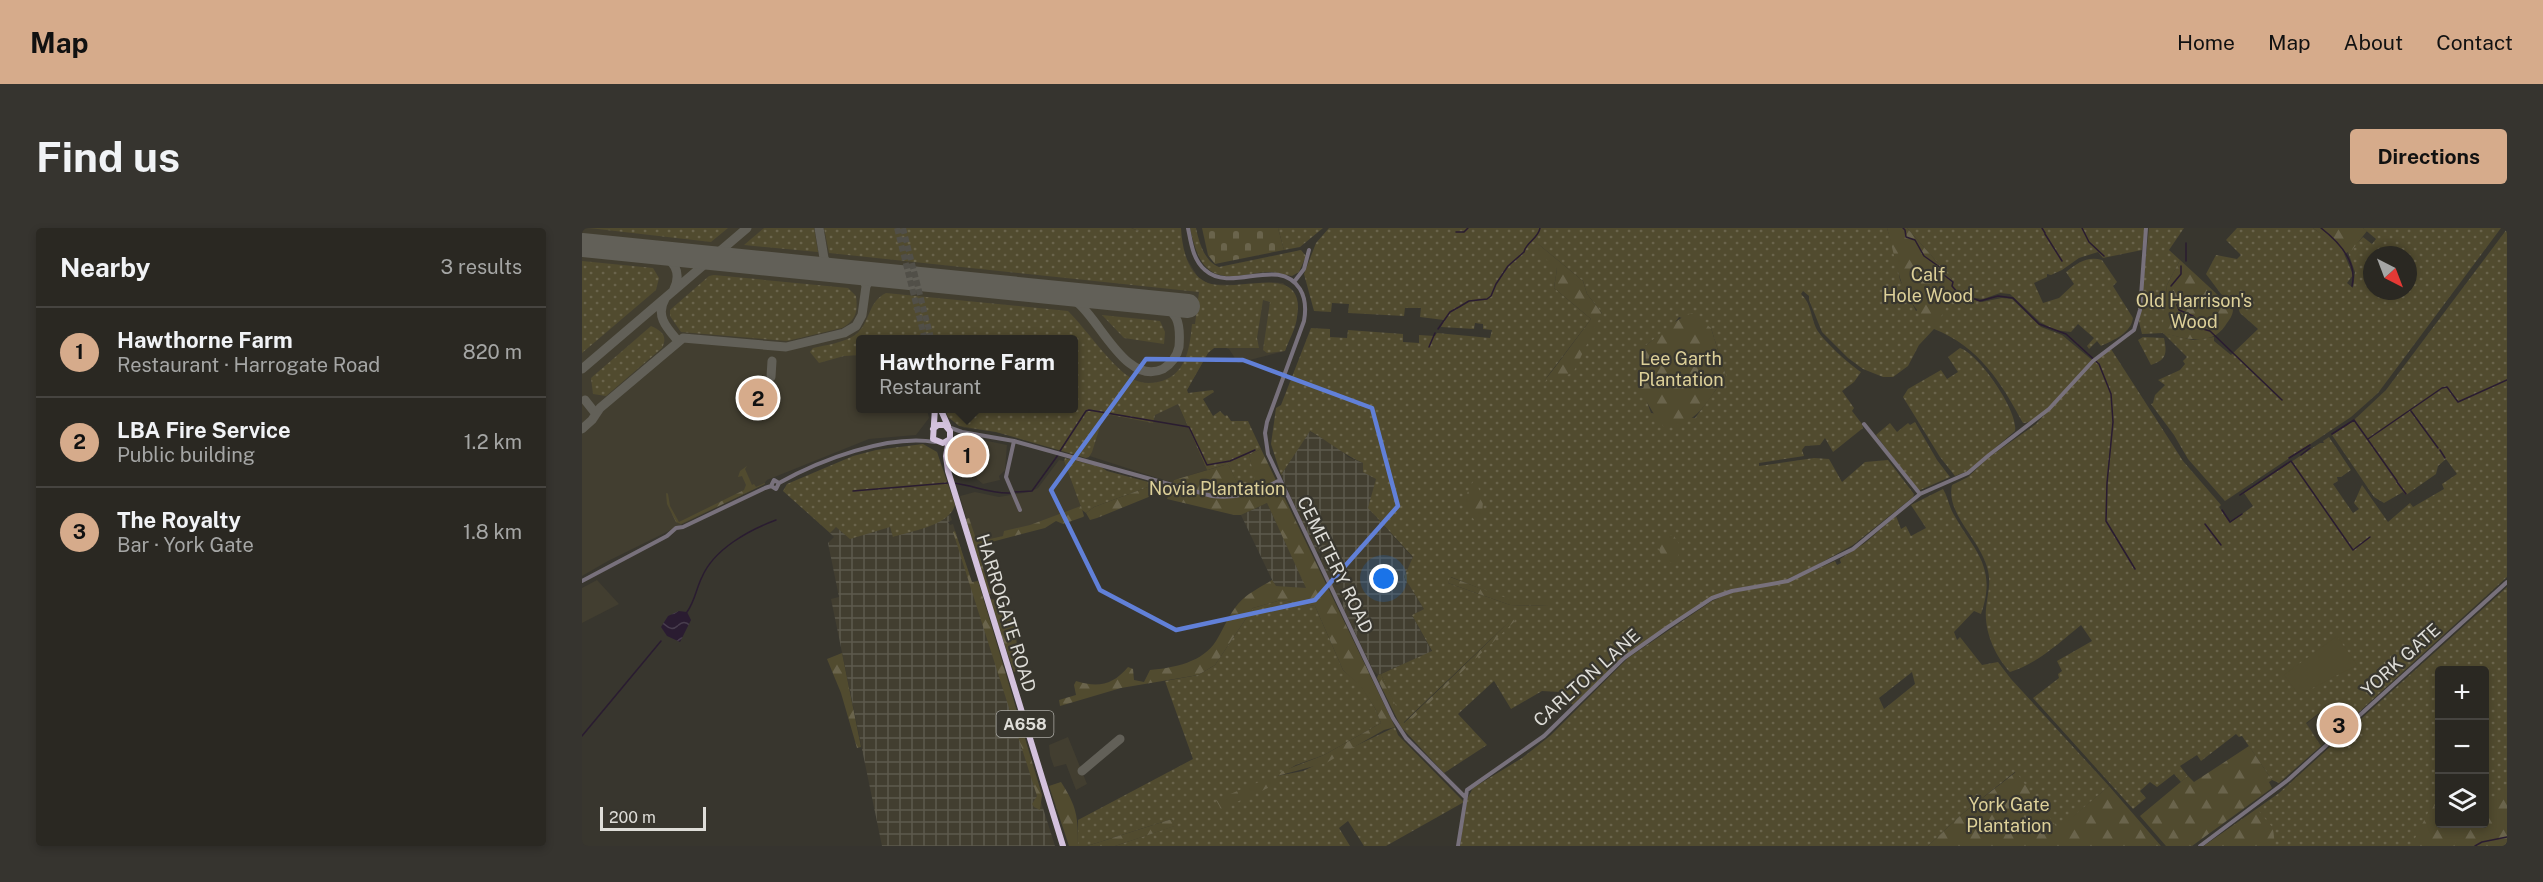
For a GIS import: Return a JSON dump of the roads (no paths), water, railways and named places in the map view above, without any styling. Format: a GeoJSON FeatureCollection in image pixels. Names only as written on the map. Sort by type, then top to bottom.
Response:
{"type":"FeatureCollection","features":[{"type":"Feature","properties":{"kind":"highway"},"geometry":{"type":"LineString","coordinates":[[935,413],[932,436],[937,442],[943,443],[949,439],[951,434],[942,413]]}},
{"type":"Feature","properties":{"kind":"highway"},"geometry":{"type":"LineString","coordinates":[[933,429],[941,424],[948,427]]}},
{"type":"Feature","properties":{"kind":"highway","name":"HARROGATE ROAD"},"geometry":{"type":"LineString","coordinates":[[949,439],[946,456],[948,471],[1064,846]]}},
{"type":"Feature","properties":{"kind":"highway","name":"HARROGATE ROAD"},"geometry":{"type":"LineString","coordinates":[[937,442],[946,456]]}},
{"type":"Feature","properties":{"kind":"street"},"geometry":{"type":"LineString","coordinates":[[1188,228],[1196,259],[1218,278],[1234,279],[1263,274],[1282,275],[1294,282],[1304,269],[1309,250]]}},
{"type":"Feature","properties":{"kind":"street","name":"CARLTON LANE"},"geometry":{"type":"LineString","coordinates":[[1466,798],[1467,790],[1544,736],[1624,658],[1654,636],[1712,598],[1732,591],[1788,581],[1852,549],[1920,494],[1968,473],[2049,409],[2094,359],[2130,334],[2137,323],[2146,228]]}},
{"type":"Feature","properties":{"kind":"street","name":"CEMETERY ROAD"},"geometry":{"type":"LineString","coordinates":[[1294,282],[1303,294],[1305,314],[1265,433],[1268,454],[1392,718],[1406,738],[1466,798]]}},
{"type":"Feature","properties":{"kind":"street"},"geometry":{"type":"LineString","coordinates":[[1864,424],[1920,494]]}},
{"type":"Feature","properties":{"kind":"street"},"geometry":{"type":"LineString","coordinates":[[948,427],[962,432],[1014,441],[1212,496],[1250,494],[1280,480]]}},
{"type":"Feature","properties":{"kind":"street"},"geometry":{"type":"LineString","coordinates":[[922,440],[933,429]]}},
{"type":"Feature","properties":{"kind":"street"},"geometry":{"type":"LineString","coordinates":[[949,439],[962,432]]}},
{"type":"Feature","properties":{"kind":"street"},"geometry":{"type":"LineString","coordinates":[[582,581],[667,536],[676,528],[683,527],[771,486],[774,480],[778,483],[870,447],[922,440],[937,442]]}},
{"type":"Feature","properties":{"kind":"street"},"geometry":{"type":"LineString","coordinates":[[1014,441],[1006,477],[1020,510]]}},
{"type":"Feature","properties":{"kind":"street","name":"YORK GATE"},"geometry":{"type":"LineString","coordinates":[[2200,846],[2288,780],[2507,582]]}},
{"type":"Feature","properties":{"kind":"street"},"geometry":{"type":"LineString","coordinates":[[1458,846],[1466,798]]}},
{"type":"Feature","properties":{"kind":"water"},"geometry":{"type":"Polygon","coordinates":[[[679,611],[687,612],[691,620],[680,642],[667,636],[661,627],[668,616],[679,611]]]}},
{"type":"Feature","properties":{"kind":"waterway"},"geometry":{"type":"LineString","coordinates":[[1456,232],[1464,232],[1468,228]]}},
{"type":"Feature","properties":{"kind":"waterway"},"geometry":{"type":"LineString","coordinates":[[1438,329],[1450,312],[1469,301],[1487,299],[1491,296],[1508,266],[1524,252],[1540,228]]}},
{"type":"Feature","properties":{"kind":"waterway"},"geometry":{"type":"LineString","coordinates":[[1903,228],[1906,237],[1915,240],[1924,256],[1941,268],[1940,272],[1953,282],[1952,286],[1958,293],[1980,301],[1998,296],[2013,298],[2039,324],[2066,334],[2099,364],[2111,394],[2113,422],[2106,521],[2135,569]]}},
{"type":"Feature","properties":{"kind":"waterway"},"geometry":{"type":"LineString","coordinates":[[2042,228],[2045,233]]}},
{"type":"Feature","properties":{"kind":"waterway"},"geometry":{"type":"LineString","coordinates":[[2082,228],[2089,242],[2104,256]]}},
{"type":"Feature","properties":{"kind":"waterway"},"geometry":{"type":"LineString","coordinates":[[2321,228],[2340,246],[2350,261],[2352,286]]}},
{"type":"Feature","properties":{"kind":"waterway"},"geometry":{"type":"LineString","coordinates":[[2045,234],[2062,261]]}},
{"type":"Feature","properties":{"kind":"waterway"},"geometry":{"type":"LineString","coordinates":[[2186,243],[2186,261]]}},
{"type":"Feature","properties":{"kind":"waterway"},"geometry":{"type":"LineString","coordinates":[[2171,286],[2181,274],[2181,266]]}},
{"type":"Feature","properties":{"kind":"waterway"},"geometry":{"type":"LineString","coordinates":[[2178,294],[2181,299],[2177,305],[2179,310],[2193,316],[2203,329],[2210,331],[2282,400]]}},
{"type":"Feature","properties":{"kind":"waterway"},"geometry":{"type":"LineString","coordinates":[[1429,347],[1435,333]]}},
{"type":"Feature","properties":{"kind":"waterway"},"geometry":{"type":"LineString","coordinates":[[2368,439],[2442,388],[2447,387],[2458,402],[2507,380]]}},
{"type":"Feature","properties":{"kind":"waterway"},"geometry":{"type":"LineString","coordinates":[[1060,451],[1086,411],[1089,410],[1189,427],[1207,465],[1230,461],[1255,450]]}},
{"type":"Feature","properties":{"kind":"waterway"},"geometry":{"type":"LineString","coordinates":[[2411,411],[2438,448]]}},
{"type":"Feature","properties":{"kind":"waterway"},"geometry":{"type":"LineString","coordinates":[[2332,434],[2354,420],[2397,481]]}},
{"type":"Feature","properties":{"kind":"waterway"},"geometry":{"type":"LineString","coordinates":[[2289,458],[2310,445]]}},
{"type":"Feature","properties":{"kind":"waterway"},"geometry":{"type":"LineString","coordinates":[[2301,455],[2310,448]]}},
{"type":"Feature","properties":{"kind":"waterway"},"geometry":{"type":"LineString","coordinates":[[2440,450],[2445,458]]}},
{"type":"Feature","properties":{"kind":"waterway"},"geometry":{"type":"LineString","coordinates":[[1014,492],[1032,491],[1058,455]]}},
{"type":"Feature","properties":{"kind":"waterway"},"geometry":{"type":"LineString","coordinates":[[2240,495],[2291,461],[2353,550],[2370,537]]}},
{"type":"Feature","properties":{"kind":"waterway"},"geometry":{"type":"LineString","coordinates":[[2397,482],[2406,494]]}},
{"type":"Feature","properties":{"kind":"waterway"},"geometry":{"type":"LineString","coordinates":[[853,491],[948,483]]}},
{"type":"Feature","properties":{"kind":"waterway"},"geometry":{"type":"LineString","coordinates":[[953,483],[1010,493]]}},
{"type":"Feature","properties":{"kind":"waterway"},"geometry":{"type":"LineString","coordinates":[[2222,510],[2230,522],[2242,514]]}},
{"type":"Feature","properties":{"kind":"waterway"},"geometry":{"type":"LineString","coordinates":[[687,612],[702,577],[715,558],[744,535],[776,520]]}},
{"type":"Feature","properties":{"kind":"waterway"},"geometry":{"type":"LineString","coordinates":[[2205,524],[2221,545]]}},
{"type":"Feature","properties":{"kind":"waterway"},"geometry":{"type":"LineString","coordinates":[[582,736],[661,641]]}},
{"type":"Feature","properties":{"kind":"waterway"},"geometry":{"type":"LineString","coordinates":[[2475,846],[2482,842],[2507,837]]}},
{"type":"Feature","properties":{"kind":"tunnel"},"geometry":{"type":"LineString","coordinates":[[897,228],[924,335]]}},
{"type":"Feature","properties":{"kind":"tunnel"},"geometry":{"type":"LineString","coordinates":[[903,228],[930,335]]}},
{"type":"Feature","properties":{"kind":"place","name":"LBA Fire Service"},"geometry":{"type":"Point","coordinates":[758,398]}},
{"type":"Feature","properties":{"kind":"place","name":"Hawthorne Farm"},"geometry":{"type":"Point","coordinates":[967,455]}},
{"type":"Feature","properties":{"kind":"place","name":"The Royalty"},"geometry":{"type":"Point","coordinates":[2339,725]}},
{"type":"Feature","properties":{"kind":"park label","name":"Calf Hole Wood"},"geometry":{"type":"Point","coordinates":[1928,285]}},
{"type":"Feature","properties":{"kind":"park label","name":"Old Harrison's Wood"},"geometry":{"type":"Point","coordinates":[2194,311]}},
{"type":"Feature","properties":{"kind":"park label","name":"Lee Garth Plantation"},"geometry":{"type":"Point","coordinates":[1681,369]}},
{"type":"Feature","properties":{"kind":"park label","name":"Novia Plantation"},"geometry":{"type":"Point","coordinates":[1217,489]}},
{"type":"Feature","properties":{"kind":"park label","name":"York Gate Plantation"},"geometry":{"type":"Point","coordinates":[2009,815]}}]}
